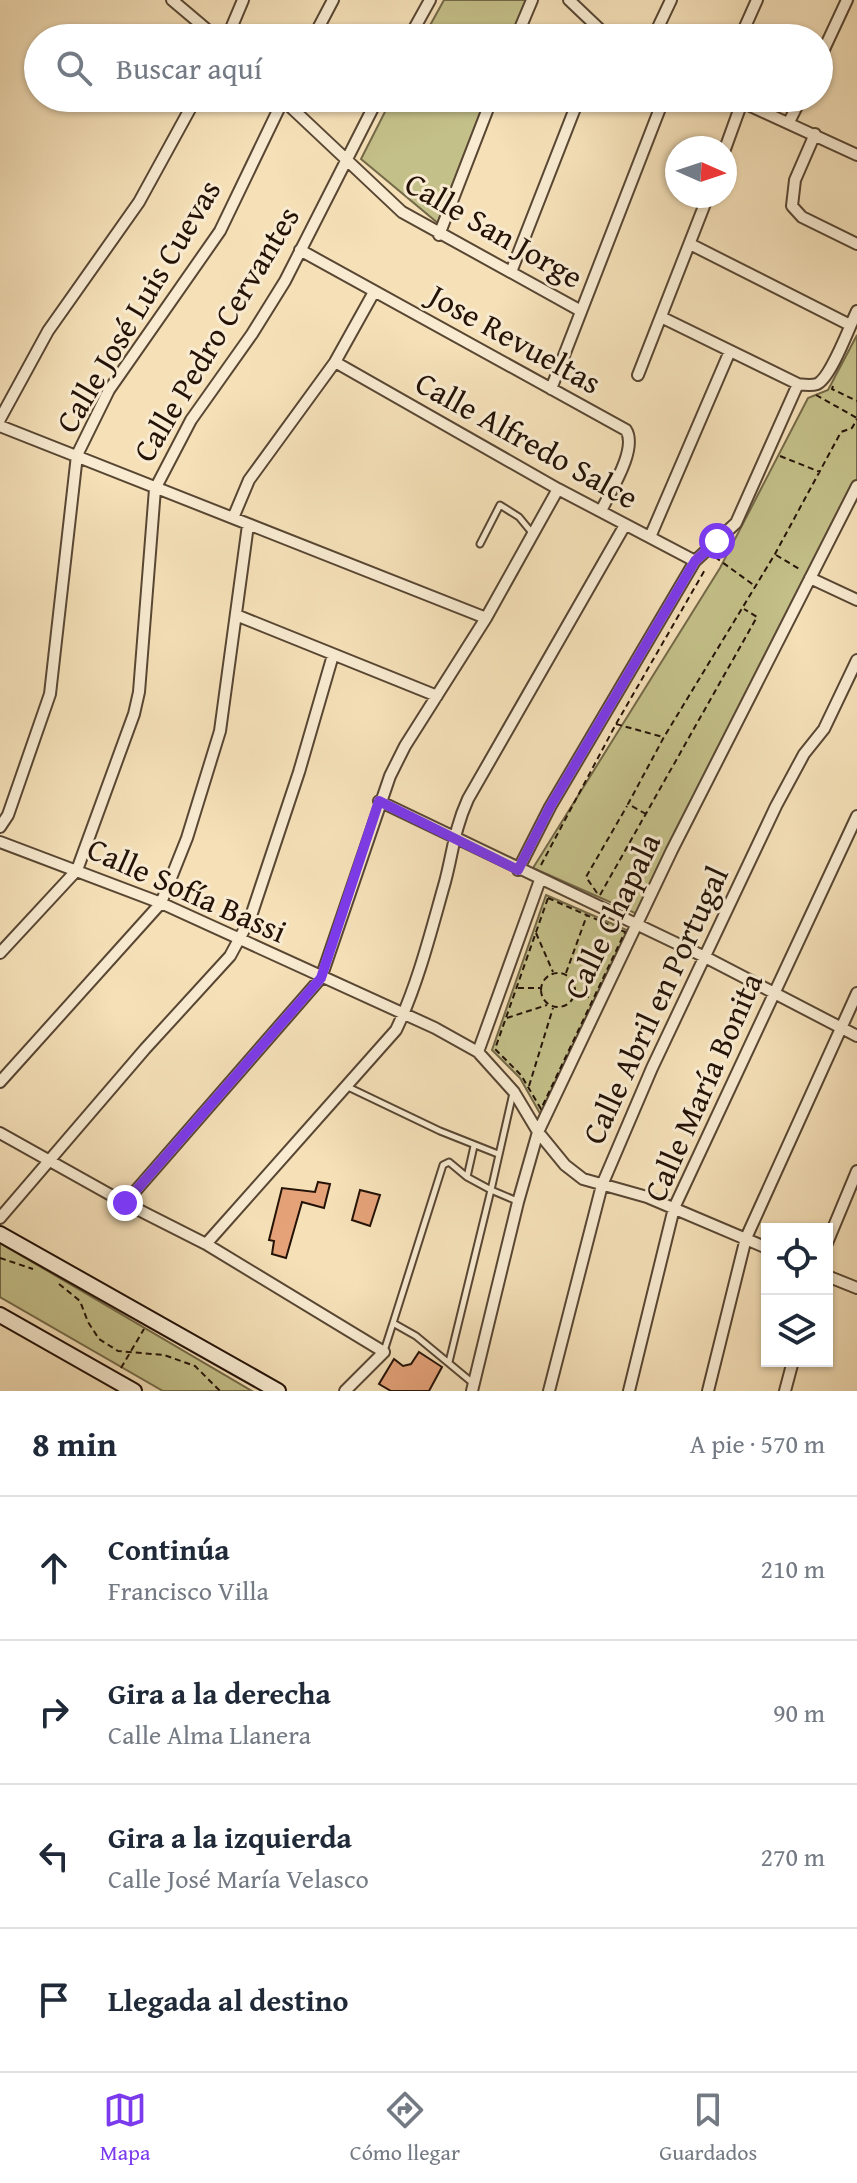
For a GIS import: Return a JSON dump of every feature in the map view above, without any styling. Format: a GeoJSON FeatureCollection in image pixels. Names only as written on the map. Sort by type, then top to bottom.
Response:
{"type":"FeatureCollection","features":[{"type":"Feature","properties":{"kind":"main road"},"geometry":{"type":"LineString","coordinates":[[0,1234],[278,1391]]}},
{"type":"Feature","properties":{"kind":"main road"},"geometry":{"type":"LineString","coordinates":[[0,1315],[134,1391]]}},
{"type":"Feature","properties":{"kind":"street"},"geometry":{"type":"LineString","coordinates":[[172,0],[200,24]]}},
{"type":"Feature","properties":{"kind":"street"},"geometry":{"type":"LineString","coordinates":[[233,24],[243,0]]}},
{"type":"Feature","properties":{"kind":"street"},"geometry":{"type":"LineString","coordinates":[[320,24],[333,0]]}},
{"type":"Feature","properties":{"kind":"street"},"geometry":{"type":"LineString","coordinates":[[417,24],[430,0]]}},
{"type":"Feature","properties":{"kind":"street"},"geometry":{"type":"LineString","coordinates":[[522,24],[532,0]]}},
{"type":"Feature","properties":{"kind":"street"},"geometry":{"type":"LineString","coordinates":[[569,0],[581,5],[595,24]]}},
{"type":"Feature","properties":{"kind":"street"},"geometry":{"type":"LineString","coordinates":[[660,24],[671,0]]}},
{"type":"Feature","properties":{"kind":"street"},"geometry":{"type":"LineString","coordinates":[[746,24],[757,0]]}},
{"type":"Feature","properties":{"kind":"street"},"geometry":{"type":"LineString","coordinates":[[833,30],[847,0]]}},
{"type":"Feature","properties":{"kind":"street"},"geometry":{"type":"LineString","coordinates":[[0,419],[48,331],[139,202],[188,112]]}},
{"type":"Feature","properties":{"kind":"street","name":"Calle José Luis Cuevas"},"geometry":{"type":"LineString","coordinates":[[0,827],[8,815],[49,702],[77,455],[109,390],[220,231],[277,112]]}},
{"type":"Feature","properties":{"kind":"street","name":"Calle San Jorge"},"geometry":{"type":"LineString","coordinates":[[296,112],[402,212],[581,311]]}},
{"type":"Feature","properties":{"kind":"street","name":"Calle Pedro Cervantes"},"geometry":{"type":"LineString","coordinates":[[0,953],[77,870],[136,705],[155,489],[191,420],[264,316],[371,112]]}},
{"type":"Feature","properties":{"kind":"street"},"geometry":{"type":"LineString","coordinates":[[439,235],[487,112]]}},
{"type":"Feature","properties":{"kind":"street"},"geometry":{"type":"LineString","coordinates":[[511,272],[574,112]]}},
{"type":"Feature","properties":{"kind":"street"},"geometry":{"type":"LineString","coordinates":[[551,389],[659,112]]}},
{"type":"Feature","properties":{"kind":"street"},"geometry":{"type":"LineString","coordinates":[[728,136],[735,112]]}},
{"type":"Feature","properties":{"kind":"street"},"geometry":{"type":"LineString","coordinates":[[766,112],[857,154]]}},
{"type":"Feature","properties":{"kind":"street"},"geometry":{"type":"LineString","coordinates":[[789,122],[794,112]]}},
{"type":"Feature","properties":{"kind":"street"},"geometry":{"type":"LineString","coordinates":[[815,134],[795,180],[792,206],[802,217],[857,244]]}},
{"type":"Feature","properties":{"kind":"street"},"geometry":{"type":"LineString","coordinates":[[638,375],[704,208]]}},
{"type":"Feature","properties":{"kind":"street"},"geometry":{"type":"LineString","coordinates":[[690,244],[850,325]]}},
{"type":"Feature","properties":{"kind":"street","name":"Jose Revueltas"},"geometry":{"type":"LineString","coordinates":[[300,250],[619,425],[631,437],[628,454],[601,511]]}},
{"type":"Feature","properties":{"kind":"street"},"geometry":{"type":"LineString","coordinates":[[233,518],[249,480],[335,362],[374,292]]}},
{"type":"Feature","properties":{"kind":"street"},"geometry":{"type":"LineString","coordinates":[[661,317],[798,384],[816,385],[826,377],[857,311]]}},
{"type":"Feature","properties":{"kind":"street"},"geometry":{"type":"LineString","coordinates":[[650,537],[730,351]]}},
{"type":"Feature","properties":{"kind":"street","name":"Calle Alfredo Salce"},"geometry":{"type":"LineString","coordinates":[[335,362],[558,489],[695,561]]}},
{"type":"Feature","properties":{"kind":"street"},"geometry":{"type":"LineString","coordinates":[[518,870],[550,807],[695,561],[736,523],[798,384]]}},
{"type":"Feature","properties":{"kind":"street"},"geometry":{"type":"LineString","coordinates":[[0,426],[486,618]]}},
{"type":"Feature","properties":{"kind":"street","name":"Calle Chapala"},"geometry":{"type":"LineString","coordinates":[[473,1387],[538,1132],[635,926],[808,576],[857,486]]}},
{"type":"Feature","properties":{"kind":"street"},"geometry":{"type":"LineString","coordinates":[[125,1203],[321,978],[379,801],[405,746],[486,618],[558,489]]}},
{"type":"Feature","properties":{"kind":"street"},"geometry":{"type":"LineString","coordinates":[[0,1082],[161,903],[187,838],[220,731],[248,525]]}},
{"type":"Feature","properties":{"kind":"street"},"geometry":{"type":"LineString","coordinates":[[206,1244],[396,1030],[446,880],[453,838],[473,789],[625,525]]}},
{"type":"Feature","properties":{"kind":"street"},"geometry":{"type":"LineString","coordinates":[[808,576],[857,600]]}},
{"type":"Feature","properties":{"kind":"street"},"geometry":{"type":"LineString","coordinates":[[236,615],[437,696]]}},
{"type":"Feature","properties":{"kind":"street"},"geometry":{"type":"LineString","coordinates":[[0,1218],[230,956],[240,940],[272,856],[333,655]]}},
{"type":"Feature","properties":{"kind":"street","name":"Calle Abril en Portugal"},"geometry":{"type":"LineString","coordinates":[[549,1391],[602,1185],[652,1068],[786,786],[804,754],[824,729],[857,660]]}},
{"type":"Feature","properties":{"kind":"street"},"geometry":{"type":"LineString","coordinates":[[379,801],[705,957],[857,1036]]}},
{"type":"Feature","properties":{"kind":"street","name":"Calle María Bonita"},"geometry":{"type":"LineString","coordinates":[[629,1391],[674,1208],[857,816]]}},
{"type":"Feature","properties":{"kind":"street","name":"Calle Sofía Bassi"},"geometry":{"type":"LineString","coordinates":[[0,842],[161,903],[403,1014],[478,1052],[514,1092],[538,1132],[565,1165],[583,1179],[647,1197],[761,1245]]}},
{"type":"Feature","properties":{"kind":"street"},"geometry":{"type":"LineString","coordinates":[[478,1052],[540,880]]}},
{"type":"Feature","properties":{"kind":"street"},"geometry":{"type":"LineString","coordinates":[[708,1391],[746,1238],[857,993]]}},
{"type":"Feature","properties":{"kind":"street"},"geometry":{"type":"LineString","coordinates":[[0,1133],[206,1244],[384,1352],[345,1391]]}},
{"type":"Feature","properties":{"kind":"street"},"geometry":{"type":"LineString","coordinates":[[833,1229],[857,1171]]}},
{"type":"Feature","properties":{"kind":"street"},"geometry":{"type":"LineString","coordinates":[[833,1278],[857,1288]]}},
{"type":"Feature","properties":{"kind":"street"},"geometry":{"type":"LineString","coordinates":[[785,1391],[791,1367]]}},
{"type":"Feature","properties":{"kind":"lane"},"geometry":{"type":"LineString","coordinates":[[480,544],[500,505],[519,517],[534,534]]}},
{"type":"Feature","properties":{"kind":"lane"},"geometry":{"type":"LineString","coordinates":[[348,1087],[474,1146],[498,1154]]}},
{"type":"Feature","properties":{"kind":"lane"},"geometry":{"type":"LineString","coordinates":[[449,1362],[514,1092]]}},
{"type":"Feature","properties":{"kind":"lane"},"geometry":{"type":"LineString","coordinates":[[467,1177],[474,1146]]}},
{"type":"Feature","properties":{"kind":"lane"},"geometry":{"type":"LineString","coordinates":[[384,1352],[443,1165],[449,1162],[467,1177],[518,1202]]}},
{"type":"Feature","properties":{"kind":"lane"},"geometry":{"type":"LineString","coordinates":[[393,1323],[416,1336],[449,1362],[473,1387]]}},
{"type":"Feature","properties":{"kind":"path"},"geometry":{"type":"LineString","coordinates":[[838,376],[832,389],[857,401]]}},
{"type":"Feature","properties":{"kind":"path"},"geometry":{"type":"LineString","coordinates":[[599,897],[586,877],[664,737],[775,554],[841,432],[852,428],[857,418],[811,393]]}},
{"type":"Feature","properties":{"kind":"path"},"geometry":{"type":"LineString","coordinates":[[779,455],[820,472]]}},
{"type":"Feature","properties":{"kind":"path"},"geometry":{"type":"LineString","coordinates":[[722,549],[713,556],[756,587]]}},
{"type":"Feature","properties":{"kind":"path"},"geometry":{"type":"LineString","coordinates":[[775,554],[808,576]]}},
{"type":"Feature","properties":{"kind":"path"},"geometry":{"type":"LineString","coordinates":[[551,870],[540,864],[616,724],[706,569]]}},
{"type":"Feature","properties":{"kind":"path"},"geometry":{"type":"LineString","coordinates":[[599,897],[757,617],[743,609]]}},
{"type":"Feature","properties":{"kind":"path"},"geometry":{"type":"LineString","coordinates":[[616,724],[664,737]]}},
{"type":"Feature","properties":{"kind":"path"},"geometry":{"type":"LineString","coordinates":[[628,804],[646,814]]}},
{"type":"Feature","properties":{"kind":"path"},"geometry":{"type":"LineString","coordinates":[[592,892],[599,897]]}},
{"type":"Feature","properties":{"kind":"path"},"geometry":{"type":"LineString","coordinates":[[548,898],[587,915],[625,932],[541,1109],[521,1075],[495,1049],[548,898]]}},
{"type":"Feature","properties":{"kind":"path"},"geometry":{"type":"LineString","coordinates":[[565,974],[587,915]]}},
{"type":"Feature","properties":{"kind":"path"},"geometry":{"type":"LineString","coordinates":[[536,932],[554,973]]}},
{"type":"Feature","properties":{"kind":"path"},"geometry":{"type":"LineString","coordinates":[[554,973],[565,974],[573,982],[575,993],[569,1003],[553,1007],[541,995],[544,979],[554,973]]}},
{"type":"Feature","properties":{"kind":"path"},"geometry":{"type":"LineString","coordinates":[[516,988],[541,988]]}},
{"type":"Feature","properties":{"kind":"path"},"geometry":{"type":"LineString","coordinates":[[575,993],[594,998]]}},
{"type":"Feature","properties":{"kind":"path"},"geometry":{"type":"LineString","coordinates":[[506,1018],[548,1004]]}},
{"type":"Feature","properties":{"kind":"path"},"geometry":{"type":"LineString","coordinates":[[528,1087],[553,1007]]}},
{"type":"Feature","properties":{"kind":"path"},"geometry":{"type":"LineString","coordinates":[[0,1258],[42,1273]]}},
{"type":"Feature","properties":{"kind":"path"},"geometry":{"type":"LineString","coordinates":[[52,1278],[80,1301],[99,1339],[118,1351],[164,1355],[195,1366],[220,1391]]}},
{"type":"Feature","properties":{"kind":"path"},"geometry":{"type":"LineString","coordinates":[[119,1372],[147,1324]]}},
{"type":"Feature","properties":{"kind":"shaded area"},"geometry":{"type":"Polygon","coordinates":[[[444,0],[527,0],[518,24],[431,24],[444,0]]]}},
{"type":"Feature","properties":{"kind":"shaded area"},"geometry":{"type":"Polygon","coordinates":[[[385,112],[483,112],[439,224],[361,159],[385,112]]]}},
{"type":"Feature","properties":{"kind":"shaded area"},"geometry":{"type":"Polygon","coordinates":[[[857,335],[857,483],[637,914],[533,868],[720,568],[808,398],[828,390],[857,335]]]}},
{"type":"Feature","properties":{"kind":"shaded area"},"geometry":{"type":"Polygon","coordinates":[[[546,895],[629,931],[542,1117],[520,1078],[492,1050],[546,895]]]}},
{"type":"Feature","properties":{"kind":"shaded area"},"geometry":{"type":"Polygon","coordinates":[[[0,1243],[252,1391],[163,1391],[0,1297],[0,1243]]]}},
{"type":"Feature","properties":{"kind":"building"},"geometry":{"type":"Polygon","coordinates":[[[318,1182],[330,1184],[324,1208],[302,1202],[286,1258],[272,1254],[274,1241],[269,1240],[282,1188],[315,1192],[318,1182]]]}},
{"type":"Feature","properties":{"kind":"building"},"geometry":{"type":"Polygon","coordinates":[[[360,1190],[380,1195],[370,1226],[352,1220],[360,1190]]]}},
{"type":"Feature","properties":{"kind":"building"},"geometry":{"type":"Polygon","coordinates":[[[419,1352],[442,1367],[429,1391],[391,1391],[379,1384],[394,1359],[403,1366],[411,1364],[419,1352]]]}},
{"type":"Feature","properties":{"kind":"route"},"geometry":{"type":"LineString","coordinates":[[125,1203],[321,978],[379,801],[518,870],[550,807],[695,561],[717,541]]}}]}
